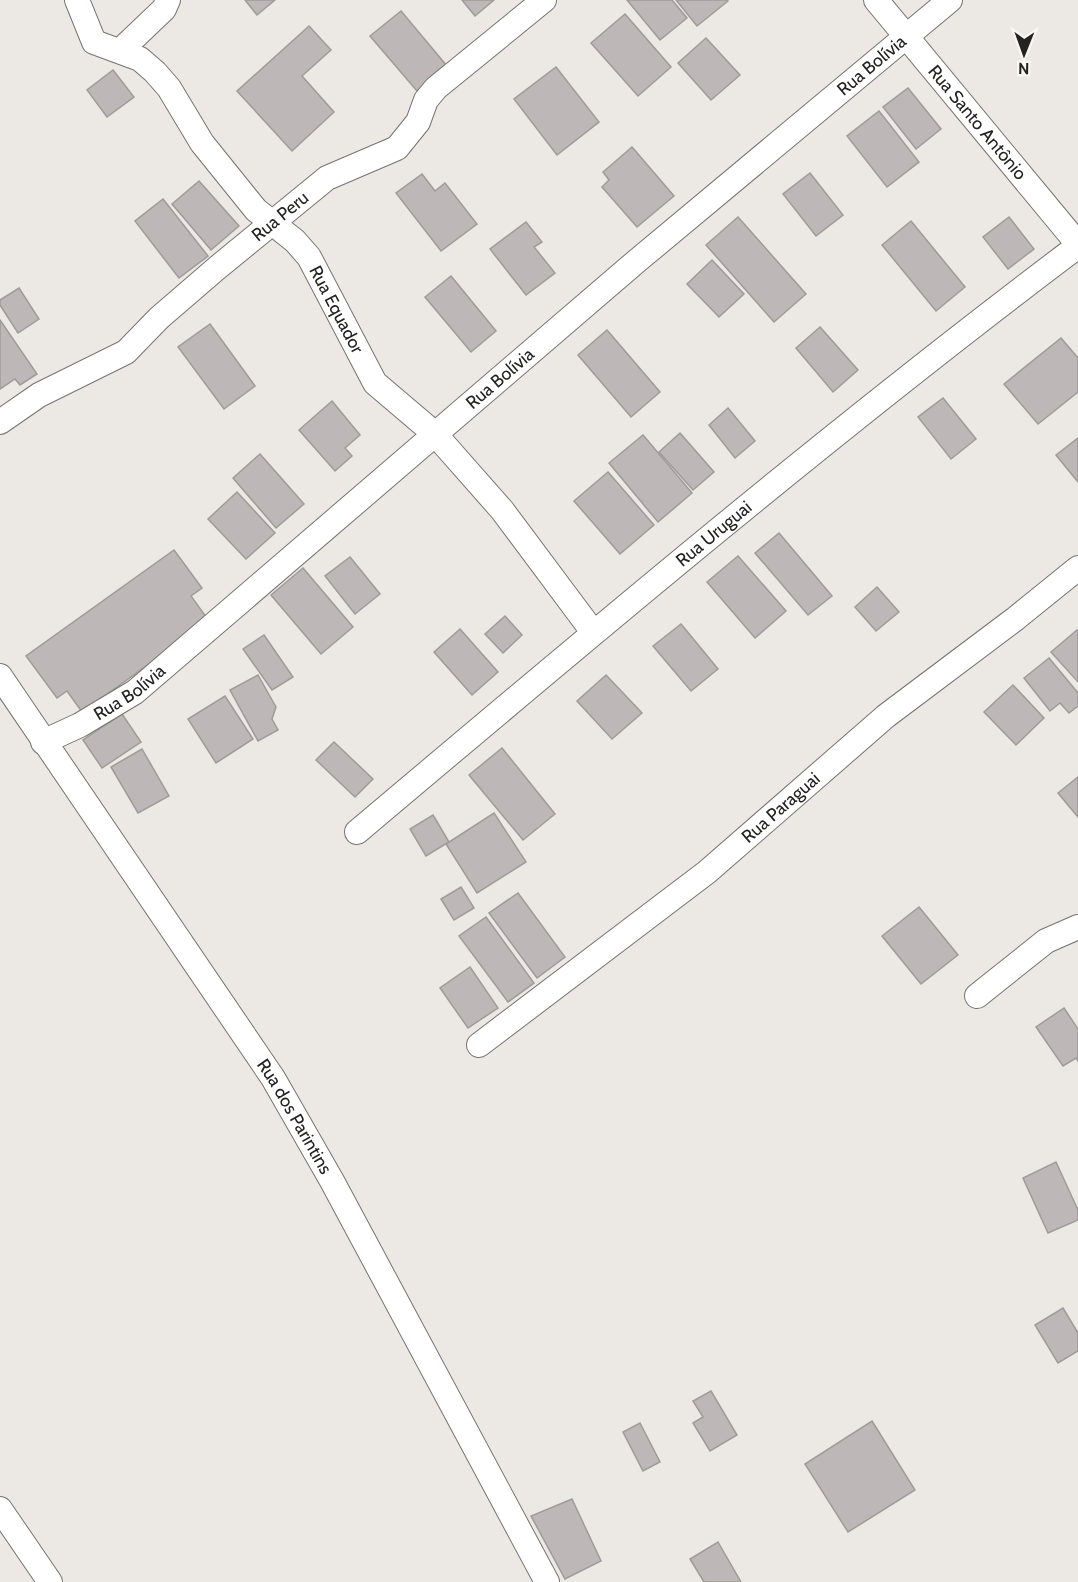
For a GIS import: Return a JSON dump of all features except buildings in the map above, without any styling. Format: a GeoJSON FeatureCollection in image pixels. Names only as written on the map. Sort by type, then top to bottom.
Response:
{"type":"FeatureCollection","features":[{"type":"Feature","properties":{"kind":"street","name":"Rua Equador"},"geometry":{"type":"LineString","coordinates":[[77,0],[94,42],[110,49],[122,50],[140,59],[169,88],[202,143],[256,210],[296,241],[319,272],[375,382],[435,434],[502,510],[593,632]]}},
{"type":"Feature","properties":{"kind":"street"},"geometry":{"type":"LineString","coordinates":[[122,50],[160,13],[168,0]]}},
{"type":"Feature","properties":{"kind":"street","name":"Rua Peru"},"geometry":{"type":"LineString","coordinates":[[0,422],[39,395],[126,352],[176,304],[327,178],[397,148],[418,122],[426,100],[436,88],[544,0]]}},
{"type":"Feature","properties":{"kind":"street","name":"Rua Santo Antônio"},"geometry":{"type":"LineString","coordinates":[[876,0],[1078,245]]}},
{"type":"Feature","properties":{"kind":"street","name":"Rua Bolívia"},"geometry":{"type":"LineString","coordinates":[[43,742],[80,725],[135,692],[638,260],[950,0]]}},
{"type":"Feature","properties":{"kind":"street","name":"Rua Uruguai"},"geometry":{"type":"LineString","coordinates":[[357,832],[593,632],[952,341],[1078,245]]}},
{"type":"Feature","properties":{"kind":"street","name":"Rua Paraguai"},"geometry":{"type":"LineString","coordinates":[[479,1045],[707,872],[886,716],[1016,619],[1078,568]]}},
{"type":"Feature","properties":{"kind":"street","name":"Rua dos Parintins"},"geometry":{"type":"LineString","coordinates":[[0,676],[273,1078],[332,1181],[548,1582]]}},
{"type":"Feature","properties":{"kind":"street"},"geometry":{"type":"LineString","coordinates":[[977,996],[1046,941],[1078,927]]}},
{"type":"Feature","properties":{"kind":"street"},"geometry":{"type":"LineString","coordinates":[[0,1509],[50,1582]]}}]}
